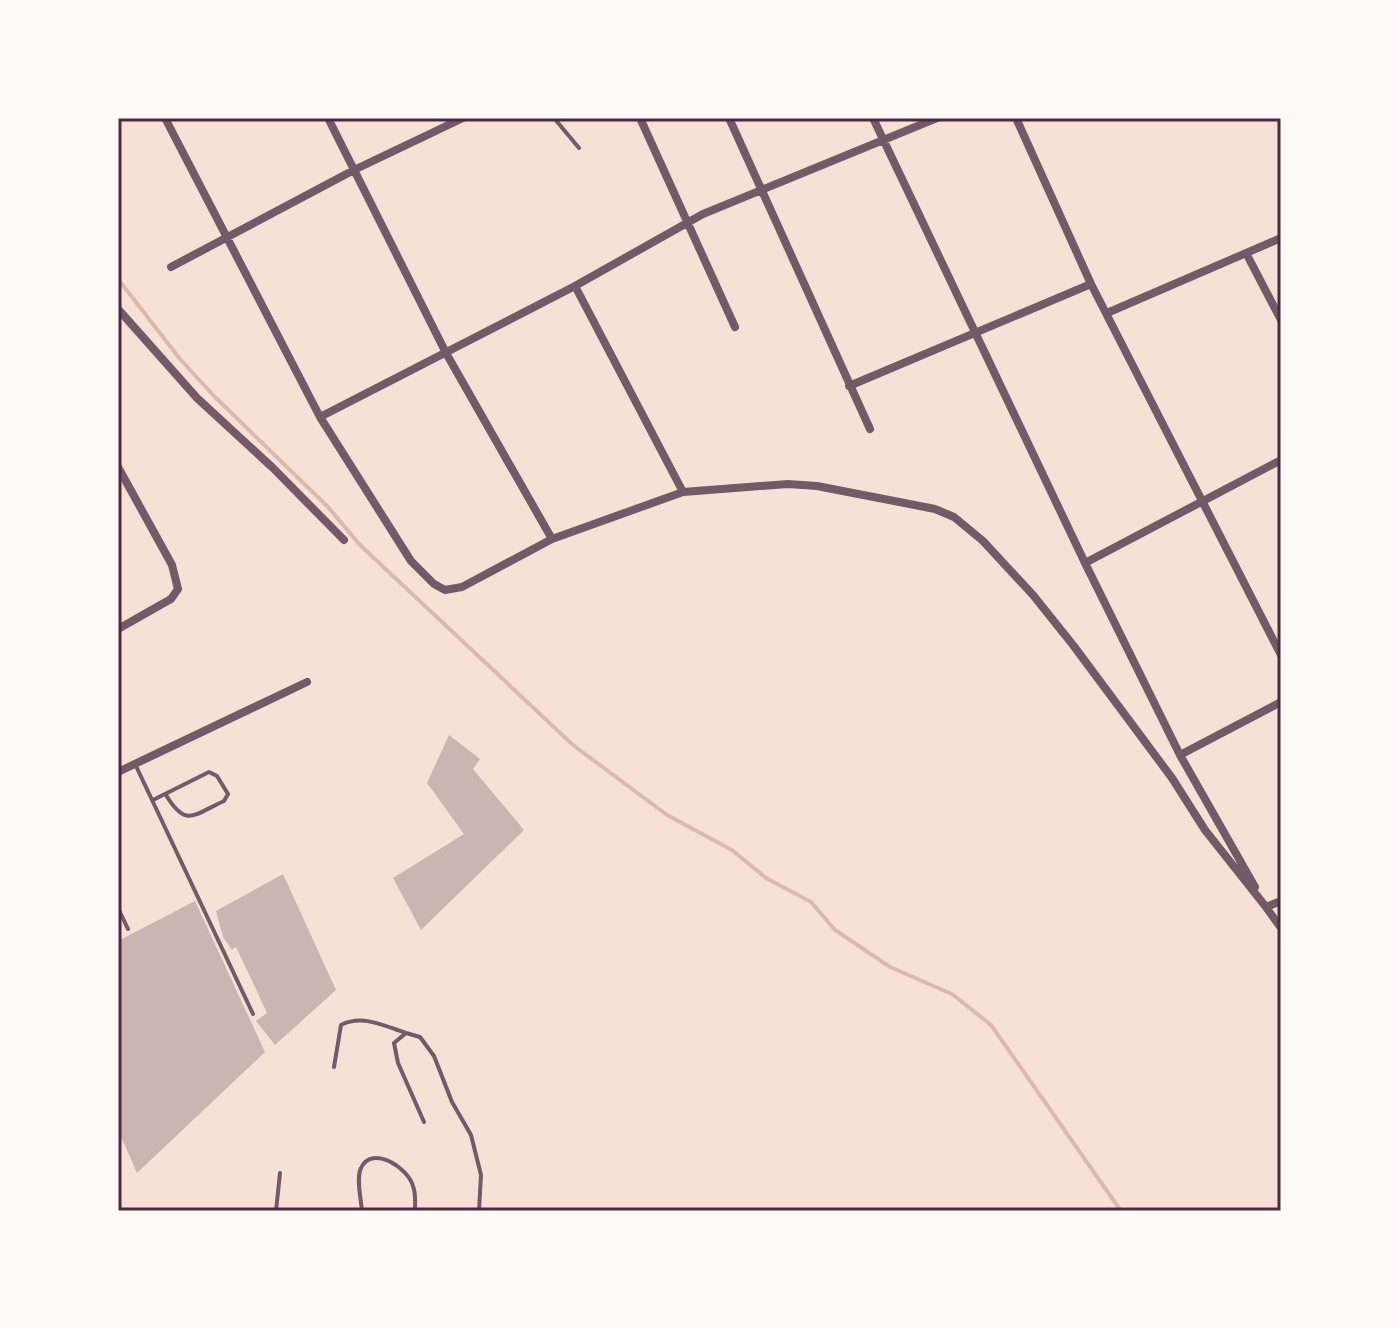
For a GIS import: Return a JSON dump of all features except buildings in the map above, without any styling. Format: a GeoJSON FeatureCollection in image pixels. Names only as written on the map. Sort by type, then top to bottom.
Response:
{"type":"FeatureCollection","features":[{"type":"Feature","properties":{"kind":"street"},"geometry":{"type":"LineString","coordinates":[[165,118],[320,417],[411,561],[434,584],[445,590],[462,587],[552,539],[683,492],[788,484],[817,486],[935,509],[954,517],[993,552],[1073,645],[1172,778],[1205,830],[1281,928]]}},
{"type":"Feature","properties":{"kind":"street"},"geometry":{"type":"LineString","coordinates":[[328,118],[446,353],[552,539]]}},
{"type":"Feature","properties":{"kind":"street"},"geometry":{"type":"LineString","coordinates":[[171,267],[354,170],[463,118]]}},
{"type":"Feature","properties":{"kind":"street"},"geometry":{"type":"LineString","coordinates":[[640,118],[735,327]]}},
{"type":"Feature","properties":{"kind":"street"},"geometry":{"type":"LineString","coordinates":[[729,118],[870,429]]}},
{"type":"Feature","properties":{"kind":"street"},"geometry":{"type":"LineString","coordinates":[[873,118],[1180,755],[1266,907]]}},
{"type":"Feature","properties":{"kind":"street"},"geometry":{"type":"LineString","coordinates":[[320,417],[575,286],[687,223],[937,118]]}},
{"type":"Feature","properties":{"kind":"street"},"geometry":{"type":"LineString","coordinates":[[1016,118],[1091,284],[1281,655]]}},
{"type":"Feature","properties":{"kind":"street"},"geometry":{"type":"LineString","coordinates":[[1107,313],[1281,238]]}},
{"type":"Feature","properties":{"kind":"street"},"geometry":{"type":"LineString","coordinates":[[1246,253],[1281,320]]}},
{"type":"Feature","properties":{"kind":"street"},"geometry":{"type":"LineString","coordinates":[[849,386],[1091,284]]}},
{"type":"Feature","properties":{"kind":"street"},"geometry":{"type":"LineString","coordinates":[[575,286],[683,492]]}},
{"type":"Feature","properties":{"kind":"street"},"geometry":{"type":"LineString","coordinates":[[118,309],[197,398],[273,468],[344,540]]}},
{"type":"Feature","properties":{"kind":"street"},"geometry":{"type":"LineString","coordinates":[[1085,563],[1281,460]]}},
{"type":"Feature","properties":{"kind":"street"},"geometry":{"type":"LineString","coordinates":[[118,467],[172,565],[178,589],[171,599],[118,629]]}},
{"type":"Feature","properties":{"kind":"street"},"geometry":{"type":"LineString","coordinates":[[118,772],[307,682]]}},
{"type":"Feature","properties":{"kind":"street"},"geometry":{"type":"LineString","coordinates":[[1180,755],[1281,702]]}},
{"type":"Feature","properties":{"kind":"street"},"geometry":{"type":"LineString","coordinates":[[1266,907],[1281,901]]}},
{"type":"Feature","properties":{"kind":"lane"},"geometry":{"type":"LineString","coordinates":[[554,118],[579,148]]}},
{"type":"Feature","properties":{"kind":"lane"},"geometry":{"type":"LineString","coordinates":[[135,764],[253,1014]]}},
{"type":"Feature","properties":{"kind":"lane"},"geometry":{"type":"LineString","coordinates":[[153,800],[209,772],[217,776],[228,794],[224,801],[184,816],[176,812],[166,795]]}},
{"type":"Feature","properties":{"kind":"lane"},"geometry":{"type":"LineString","coordinates":[[118,908],[128,929]]}},
{"type":"Feature","properties":{"kind":"lane"},"geometry":{"type":"LineString","coordinates":[[334,1067],[341,1025],[352,1020],[363,1019],[420,1037],[434,1056],[452,1102],[471,1135],[481,1175],[479,1211]]}},
{"type":"Feature","properties":{"kind":"lane"},"geometry":{"type":"LineString","coordinates":[[406,1033],[394,1043],[398,1063],[424,1122]]}},
{"type":"Feature","properties":{"kind":"lane"},"geometry":{"type":"LineString","coordinates":[[362,1211],[359,1170],[371,1158],[393,1161],[404,1171],[413,1186],[415,1211]]}},
{"type":"Feature","properties":{"kind":"lane"},"geometry":{"type":"LineString","coordinates":[[276,1211],[280,1173]]}},
{"type":"Feature","properties":{"kind":"waterway"},"geometry":{"type":"LineString","coordinates":[[118,279],[180,359],[214,396],[328,507],[360,545],[573,745],[667,815],[732,850],[766,878],[811,902],[835,930],[890,967],[952,994],[991,1025],[1121,1211]]}}]}
